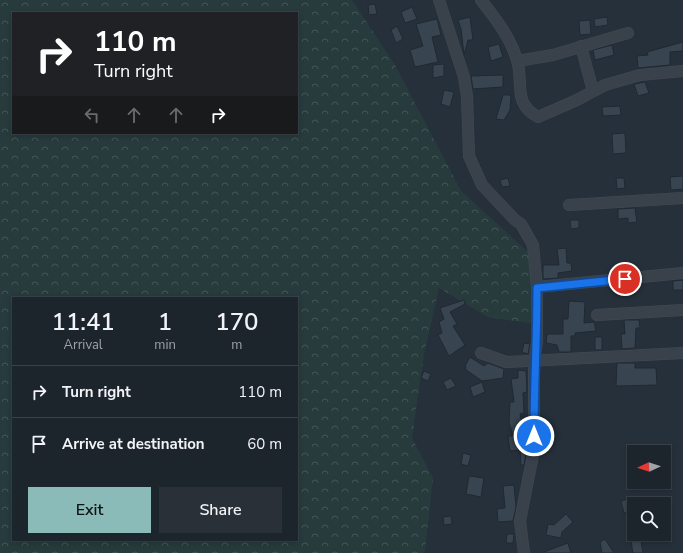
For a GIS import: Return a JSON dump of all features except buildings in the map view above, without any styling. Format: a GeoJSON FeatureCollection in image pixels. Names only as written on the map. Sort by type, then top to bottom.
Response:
{"type":"FeatureCollection","features":[{"type":"Feature","properties":{"kind":"street"},"geometry":{"type":"LineString","coordinates":[[439,0],[464,78],[467,96],[469,156],[482,185],[515,220],[521,224],[533,245],[537,288],[537,342],[534,361],[534,450],[520,521],[524,553]]}},
{"type":"Feature","properties":{"kind":"street"},"geometry":{"type":"LineString","coordinates":[[481,0],[505,31],[517,61],[521,98],[529,112],[538,117],[605,85],[640,75],[683,71]]}},
{"type":"Feature","properties":{"kind":"street"},"geometry":{"type":"LineString","coordinates":[[517,61],[553,55],[628,33]]}},
{"type":"Feature","properties":{"kind":"street"},"geometry":{"type":"LineString","coordinates":[[581,46],[593,91]]}},
{"type":"Feature","properties":{"kind":"street"},"geometry":{"type":"LineString","coordinates":[[569,205],[683,198]]}},
{"type":"Feature","properties":{"kind":"street"},"geometry":{"type":"LineString","coordinates":[[537,288],[683,273]]}},
{"type":"Feature","properties":{"kind":"street"},"geometry":{"type":"LineString","coordinates":[[597,315],[683,310]]}},
{"type":"Feature","properties":{"kind":"street"},"geometry":{"type":"LineString","coordinates":[[481,352],[506,362],[683,353]]}},
{"type":"Feature","properties":{"kind":"green space"},"geometry":{"type":"Polygon","coordinates":[[[0,0],[352,0],[395,65],[461,191],[529,253],[536,324],[488,317],[439,288],[424,354],[412,438],[433,478],[425,551],[423,553],[0,553],[0,0]]]}},
{"type":"Feature","properties":{"kind":"route"},"geometry":{"type":"LineString","coordinates":[[534,436],[534,361],[537,342],[537,288],[625,279]]}}]}
